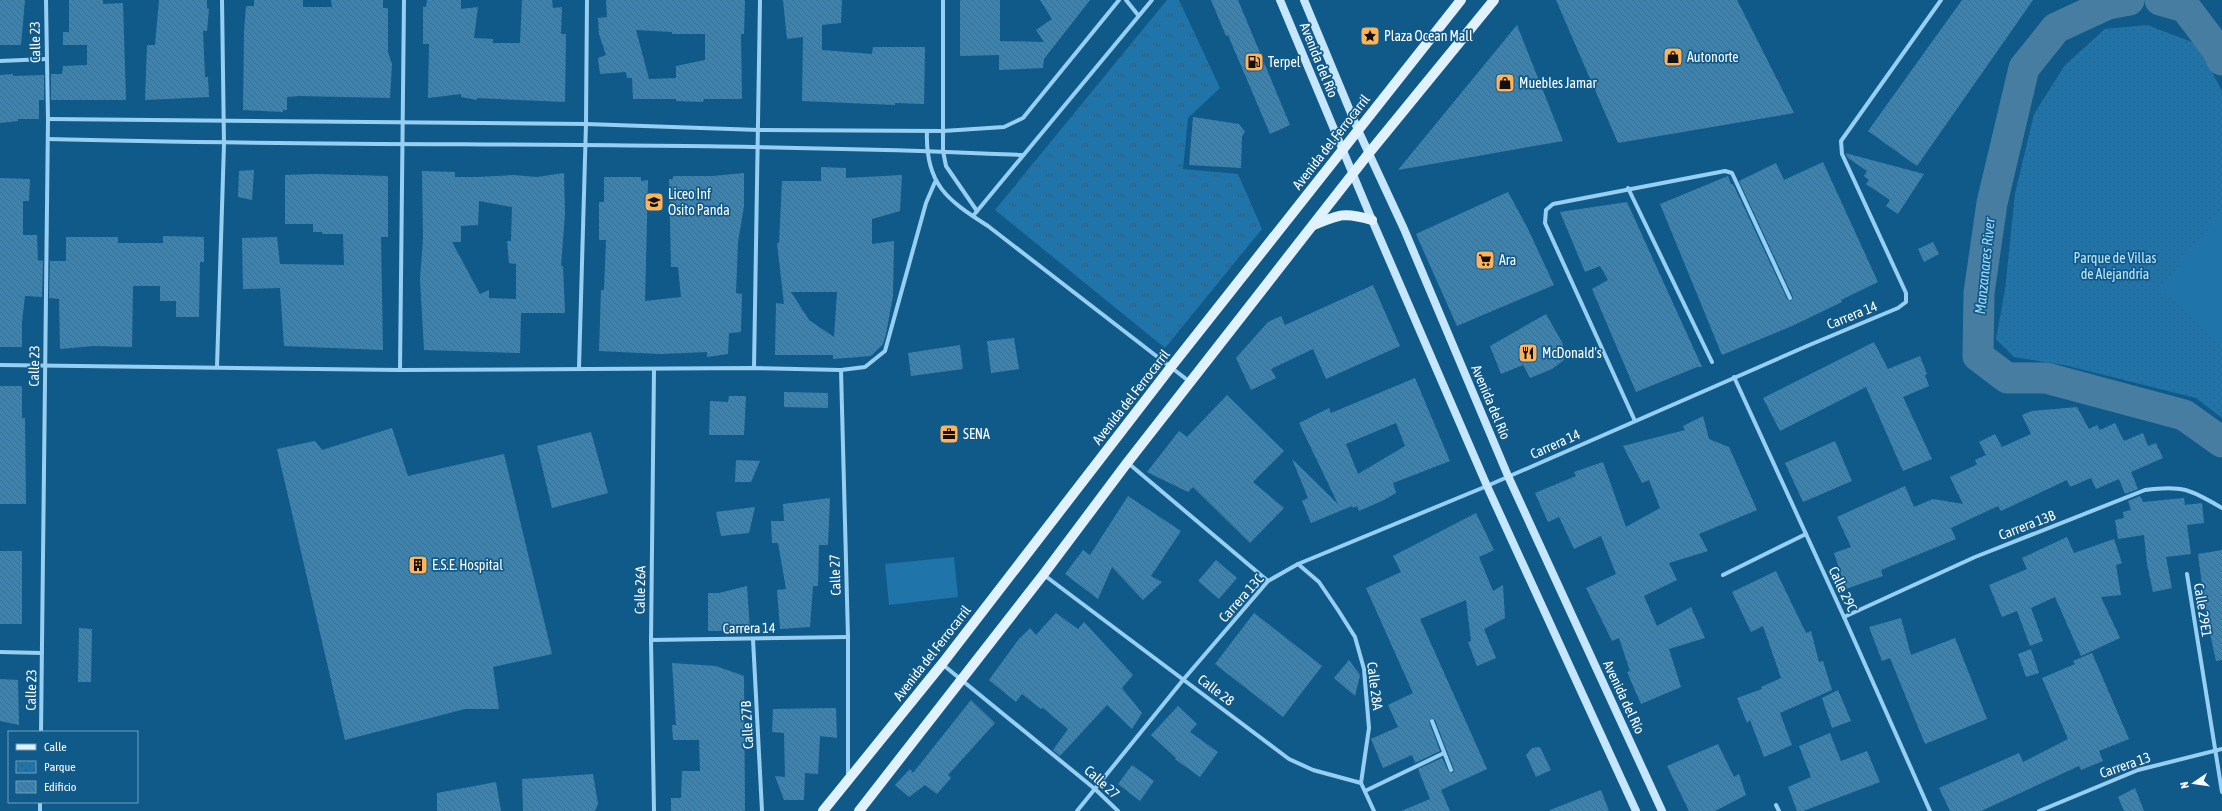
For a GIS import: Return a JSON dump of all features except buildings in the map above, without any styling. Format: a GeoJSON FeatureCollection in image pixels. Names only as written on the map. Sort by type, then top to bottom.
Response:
{"type":"FeatureCollection","features":[{"type":"Feature","properties":{"kind":"main road","name":"Avenida del Río"},"geometry":{"type":"LineString","coordinates":[[1280,0],[1342,150],[1487,486],[1636,811]]}},
{"type":"Feature","properties":{"kind":"main road","name":"Avenida del Río"},"geometry":{"type":"LineString","coordinates":[[1304,0],[1358,130],[1404,228],[1508,476],[1662,811]]}},
{"type":"Feature","properties":{"kind":"main road","name":"Avenida del Ferrocarril"},"geometry":{"type":"LineString","coordinates":[[823,811],[942,664],[1171,367],[1461,0]]}},
{"type":"Feature","properties":{"kind":"main road"},"geometry":{"type":"LineString","coordinates":[[859,811],[1043,575],[1126,463],[1369,153],[1494,0]]}},
{"type":"Feature","properties":{"kind":"main road"},"geometry":{"type":"LineString","coordinates":[[1312,226],[1338,214],[1355,215],[1372,220]]}},
{"type":"Feature","properties":{"kind":"street","name":"Calle 23"},"geometry":{"type":"LineString","coordinates":[[41,731],[48,139],[46,0]]}},
{"type":"Feature","properties":{"kind":"street"},"geometry":{"type":"LineString","coordinates":[[217,367],[224,144],[222,0]]}},
{"type":"Feature","properties":{"kind":"street"},"geometry":{"type":"LineString","coordinates":[[400,370],[404,144],[404,0]]}},
{"type":"Feature","properties":{"kind":"street"},"geometry":{"type":"LineString","coordinates":[[579,368],[586,124],[587,0]]}},
{"type":"Feature","properties":{"kind":"street"},"geometry":{"type":"LineString","coordinates":[[754,368],[759,147],[760,0]]}},
{"type":"Feature","properties":{"kind":"street"},"geometry":{"type":"LineString","coordinates":[[943,0],[943,151],[946,166],[977,210]]}},
{"type":"Feature","properties":{"kind":"street"},"geometry":{"type":"LineString","coordinates":[[48,119],[224,122],[586,124],[759,130],[943,131],[1004,127],[1023,118],[1119,0]]}},
{"type":"Feature","properties":{"kind":"street"},"geometry":{"type":"LineString","coordinates":[[1126,0],[1138,15]]}},
{"type":"Feature","properties":{"kind":"street"},"geometry":{"type":"LineString","coordinates":[[973,216],[1138,15],[1152,0]]}},
{"type":"Feature","properties":{"kind":"street","name":"Carrera 14"},"geometry":{"type":"LineString","coordinates":[[1487,486],[1734,377],[1898,308],[1906,302],[1906,293],[1842,154],[1841,141],[1941,0]]}},
{"type":"Feature","properties":{"kind":"street"},"geometry":{"type":"LineString","coordinates":[[0,61],[46,59]]}},
{"type":"Feature","properties":{"kind":"street"},"geometry":{"type":"LineString","coordinates":[[927,131],[926,151],[935,182],[958,206],[988,226],[1190,382]]}},
{"type":"Feature","properties":{"kind":"street"},"geometry":{"type":"LineString","coordinates":[[48,139],[224,144],[759,147],[1023,154]]}},
{"type":"Feature","properties":{"kind":"street"},"geometry":{"type":"LineString","coordinates":[[1635,421],[1545,223],[1546,210],[1553,204],[1628,188],[1725,171],[1732,173],[1790,298]]}},
{"type":"Feature","properties":{"kind":"street"},"geometry":{"type":"LineString","coordinates":[[0,365],[400,370],[754,368],[841,370],[865,367],[885,351],[926,203],[935,182]]}},
{"type":"Feature","properties":{"kind":"street"},"geometry":{"type":"LineString","coordinates":[[1628,188],[1712,362]]}},
{"type":"Feature","properties":{"kind":"street","name":"Calle 26A"},"geometry":{"type":"LineString","coordinates":[[654,369],[651,640],[654,811]]}},
{"type":"Feature","properties":{"kind":"street","name":"Calle 27"},"geometry":{"type":"LineString","coordinates":[[841,370],[848,637],[848,779]]}},
{"type":"Feature","properties":{"kind":"street","name":"Calle 29C"},"geometry":{"type":"LineString","coordinates":[[1734,377],[1844,617],[1930,811]]}},
{"type":"Feature","properties":{"kind":"street"},"geometry":{"type":"LineString","coordinates":[[1126,463],[1268,581]]}},
{"type":"Feature","properties":{"kind":"street","name":"Carrera 13C"},"geometry":{"type":"LineString","coordinates":[[1077,811],[1184,680],[1268,581],[1298,564],[1487,486]]}},
{"type":"Feature","properties":{"kind":"street","name":"Carrera 13B"},"geometry":{"type":"LineString","coordinates":[[1844,617],[1975,557],[2145,490],[2170,487],[2194,491],[2222,508]]}},
{"type":"Feature","properties":{"kind":"street"},"geometry":{"type":"LineString","coordinates":[[1723,576],[1806,534]]}},
{"type":"Feature","properties":{"kind":"street","name":"Calle 28A"},"geometry":{"type":"LineString","coordinates":[[1298,564],[1319,582],[1338,610],[1355,638],[1364,669],[1369,728],[1361,783]]}},
{"type":"Feature","properties":{"kind":"street","name":"Calle 29E1"},"geometry":{"type":"LineString","coordinates":[[2186,574],[2222,792]]}},
{"type":"Feature","properties":{"kind":"street","name":"Calle 28"},"geometry":{"type":"LineString","coordinates":[[1043,575],[1289,759],[1313,770],[1361,783]]}},
{"type":"Feature","properties":{"kind":"street","name":"Carrera 14"},"geometry":{"type":"LineString","coordinates":[[651,640],[848,637]]}},
{"type":"Feature","properties":{"kind":"street","name":"Calle 27B"},"geometry":{"type":"LineString","coordinates":[[753,639],[762,811]]}},
{"type":"Feature","properties":{"kind":"street"},"geometry":{"type":"LineString","coordinates":[[0,652],[42,653]]}},
{"type":"Feature","properties":{"kind":"street","name":"Calle 27"},"geometry":{"type":"LineString","coordinates":[[942,664],[963,679],[1095,789],[1118,811]]}},
{"type":"Feature","properties":{"kind":"street"},"geometry":{"type":"LineString","coordinates":[[1432,721],[1451,770]]}},
{"type":"Feature","properties":{"kind":"street","name":"Carrera 13"},"geometry":{"type":"LineString","coordinates":[[2039,811],[2138,770],[2222,749]]}},
{"type":"Feature","properties":{"kind":"street"},"geometry":{"type":"LineString","coordinates":[[1365,790],[1444,753]]}},
{"type":"Feature","properties":{"kind":"street"},"geometry":{"type":"LineString","coordinates":[[1361,783],[1374,811]]}},
{"type":"Feature","properties":{"kind":"street"},"geometry":{"type":"LineString","coordinates":[[1776,805],[1779,811]]}},
{"type":"Feature","properties":{"kind":"green space"},"geometry":{"type":"Polygon","coordinates":[[[1167,0],[1179,0],[1220,88],[1188,118],[1183,169],[1238,174],[1262,229],[1165,348],[995,210],[1167,0]]]}},
{"type":"Feature","properties":{"kind":"green space","name":"Parque de Villas de Alejandría"},"geometry":{"type":"Polygon","coordinates":[[[2147,25],[2197,44],[2222,91],[2222,418],[2196,398],[2064,365],[2014,357],[1996,339],[2005,290],[2015,194],[2034,114],[2065,65],[2105,29],[2147,25]]]}},
{"type":"Feature","properties":{"kind":"green space"},"geometry":{"type":"Polygon","coordinates":[[[2222,210],[2222,343],[2160,289],[2222,210]]]}},
{"type":"Feature","properties":{"kind":"green space"},"geometry":{"type":"Polygon","coordinates":[[[954,557],[958,597],[889,605],[885,564],[954,557]]]}},
{"type":"Feature","properties":{"kind":"waterway","name":"Manzanares River"},"geometry":{"type":"LineString","coordinates":[[2129,0],[2108,4],[2056,28],[2024,68],[1992,203],[1979,293],[1978,356],[2007,378],[2046,378],[2184,415],[2222,442]]}},
{"type":"Feature","properties":{"kind":"waterway","name":"Manzanares River"},"geometry":{"type":"LineString","coordinates":[[2160,0],[2185,7],[2216,48],[2222,60]]}},
{"type":"Feature","properties":{"kind":"place","name":"Plaza Ocean Mall"},"geometry":{"type":"Point","coordinates":[1370,36]}},
{"type":"Feature","properties":{"kind":"place","name":"Autonorte"},"geometry":{"type":"Point","coordinates":[1673,57]}},
{"type":"Feature","properties":{"kind":"place","name":"Terpel"},"geometry":{"type":"Point","coordinates":[1254,62]}},
{"type":"Feature","properties":{"kind":"place","name":"Muebles Jamar"},"geometry":{"type":"Point","coordinates":[1505,83]}},
{"type":"Feature","properties":{"kind":"place","name":"Liceo Inf Osito Panda"},"geometry":{"type":"Point","coordinates":[654,202]}},
{"type":"Feature","properties":{"kind":"place","name":"Ara"},"geometry":{"type":"Point","coordinates":[1485,260]}},
{"type":"Feature","properties":{"kind":"place","name":"McDonald's"},"geometry":{"type":"Point","coordinates":[1528,353]}},
{"type":"Feature","properties":{"kind":"place","name":"SENA"},"geometry":{"type":"Point","coordinates":[949,434]}},
{"type":"Feature","properties":{"kind":"place","name":"E.S.E. Hospital"},"geometry":{"type":"Point","coordinates":[418,565]}}]}
